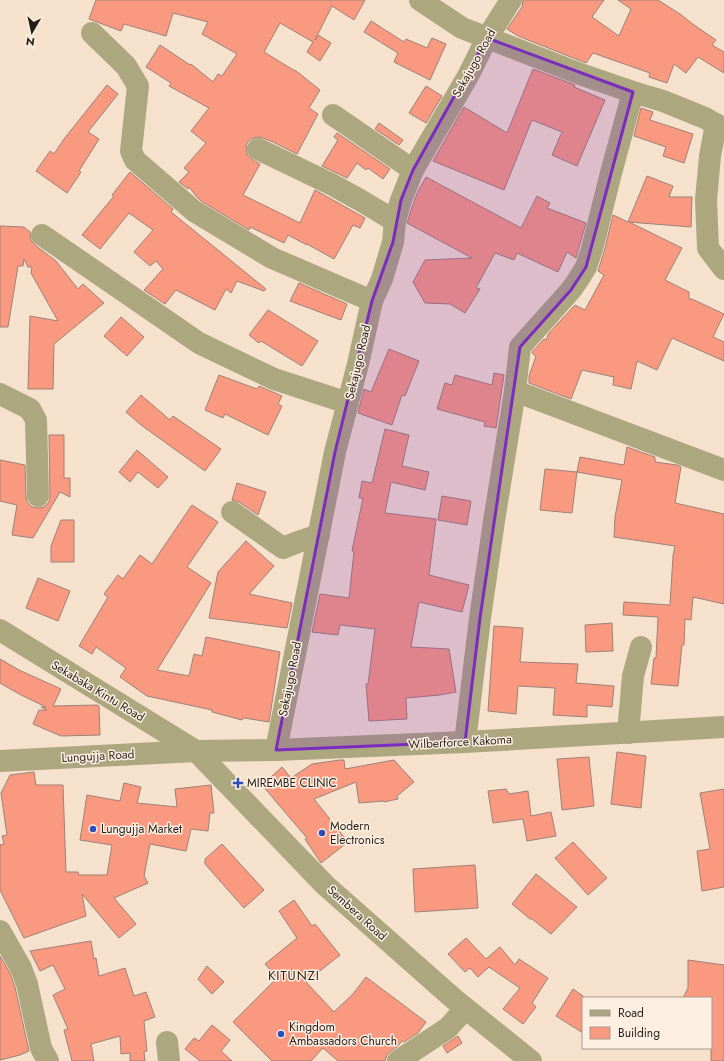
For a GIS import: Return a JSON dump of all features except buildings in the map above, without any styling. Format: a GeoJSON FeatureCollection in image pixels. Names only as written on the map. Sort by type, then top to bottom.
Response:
{"type":"FeatureCollection","features":[{"type":"Feature","properties":{"kind":"street"},"geometry":{"type":"LineString","coordinates":[[420,0],[462,28],[583,75],[633,92],[663,100],[705,118],[720,127],[710,156],[706,200],[708,248],[724,269]]}},
{"type":"Feature","properties":{"kind":"street","name":"Sekajugo Road"},"geometry":{"type":"LineString","coordinates":[[276,750],[336,452],[372,301],[382,279],[393,242],[395,221],[401,200],[413,170],[510,0]]}},
{"type":"Feature","properties":{"kind":"street"},"geometry":{"type":"LineString","coordinates":[[92,33],[126,66],[138,86],[131,151],[136,160],[194,211],[272,258],[372,301]]}},
{"type":"Feature","properties":{"kind":"street"},"geometry":{"type":"LineString","coordinates":[[465,742],[488,558],[515,391],[520,346],[570,290],[586,266],[592,249],[633,92]]}},
{"type":"Feature","properties":{"kind":"street"},"geometry":{"type":"LineString","coordinates":[[333,115],[413,170]]}},
{"type":"Feature","properties":{"kind":"street"},"geometry":{"type":"LineString","coordinates":[[258,149],[331,184],[395,221]]}},
{"type":"Feature","properties":{"kind":"street"},"geometry":{"type":"LineString","coordinates":[[42,235],[199,343],[274,379],[348,403]]}},
{"type":"Feature","properties":{"kind":"street"},"geometry":{"type":"LineString","coordinates":[[515,391],[724,470]]}},
{"type":"Feature","properties":{"kind":"street"},"geometry":{"type":"LineString","coordinates":[[0,394],[30,409],[36,420],[38,496]]}},
{"type":"Feature","properties":{"kind":"street"},"geometry":{"type":"LineString","coordinates":[[232,512],[283,548],[319,535]]}},
{"type":"Feature","properties":{"kind":"street","name":"Sekabaka Kintu Road"},"geometry":{"type":"LineString","coordinates":[[0,630],[196,751]]}},
{"type":"Feature","properties":{"kind":"street"},"geometry":{"type":"LineString","coordinates":[[628,733],[633,676],[641,647]]}},
{"type":"Feature","properties":{"kind":"street","name":"Wilberforce Kakoma"},"geometry":{"type":"LineString","coordinates":[[196,751],[276,750],[465,742],[724,726]]}},
{"type":"Feature","properties":{"kind":"street","name":"Lungujja Road"},"geometry":{"type":"LineString","coordinates":[[0,761],[196,751]]}},
{"type":"Feature","properties":{"kind":"street","name":"Sembera Road"},"geometry":{"type":"LineString","coordinates":[[196,751],[326,885],[465,1009],[531,1061]]}},
{"type":"Feature","properties":{"kind":"street"},"geometry":{"type":"LineString","coordinates":[[0,931],[21,968],[27,984],[40,1057]]}},
{"type":"Feature","properties":{"kind":"street"},"geometry":{"type":"LineString","coordinates":[[398,1061],[448,1028],[465,1009]]}},
{"type":"Feature","properties":{"kind":"highlighted area"},"geometry":{"type":"Polygon","coordinates":[[[487,38],[633,92],[586,267],[571,290],[520,347],[480,618],[465,742],[276,750],[335,452],[372,301],[393,242],[401,200],[413,170],[487,38]]]}},
{"type":"Feature","properties":{"kind":"place","name":"MIREMBE CLINIC"},"geometry":{"type":"Point","coordinates":[238,783]}},
{"type":"Feature","properties":{"kind":"place","name":"Lungujja Market"},"geometry":{"type":"Point","coordinates":[93,829]}},
{"type":"Feature","properties":{"kind":"place","name":"Modern Electronics"},"geometry":{"type":"Point","coordinates":[322,833]}},
{"type":"Feature","properties":{"kind":"place","name":"Kingdom Ambassadors Church"},"geometry":{"type":"Point","coordinates":[281,1034]}},
{"type":"Feature","properties":{"kind":"district","name":"KITUNZI"},"geometry":{"type":"Point","coordinates":[294,975]}}]}
